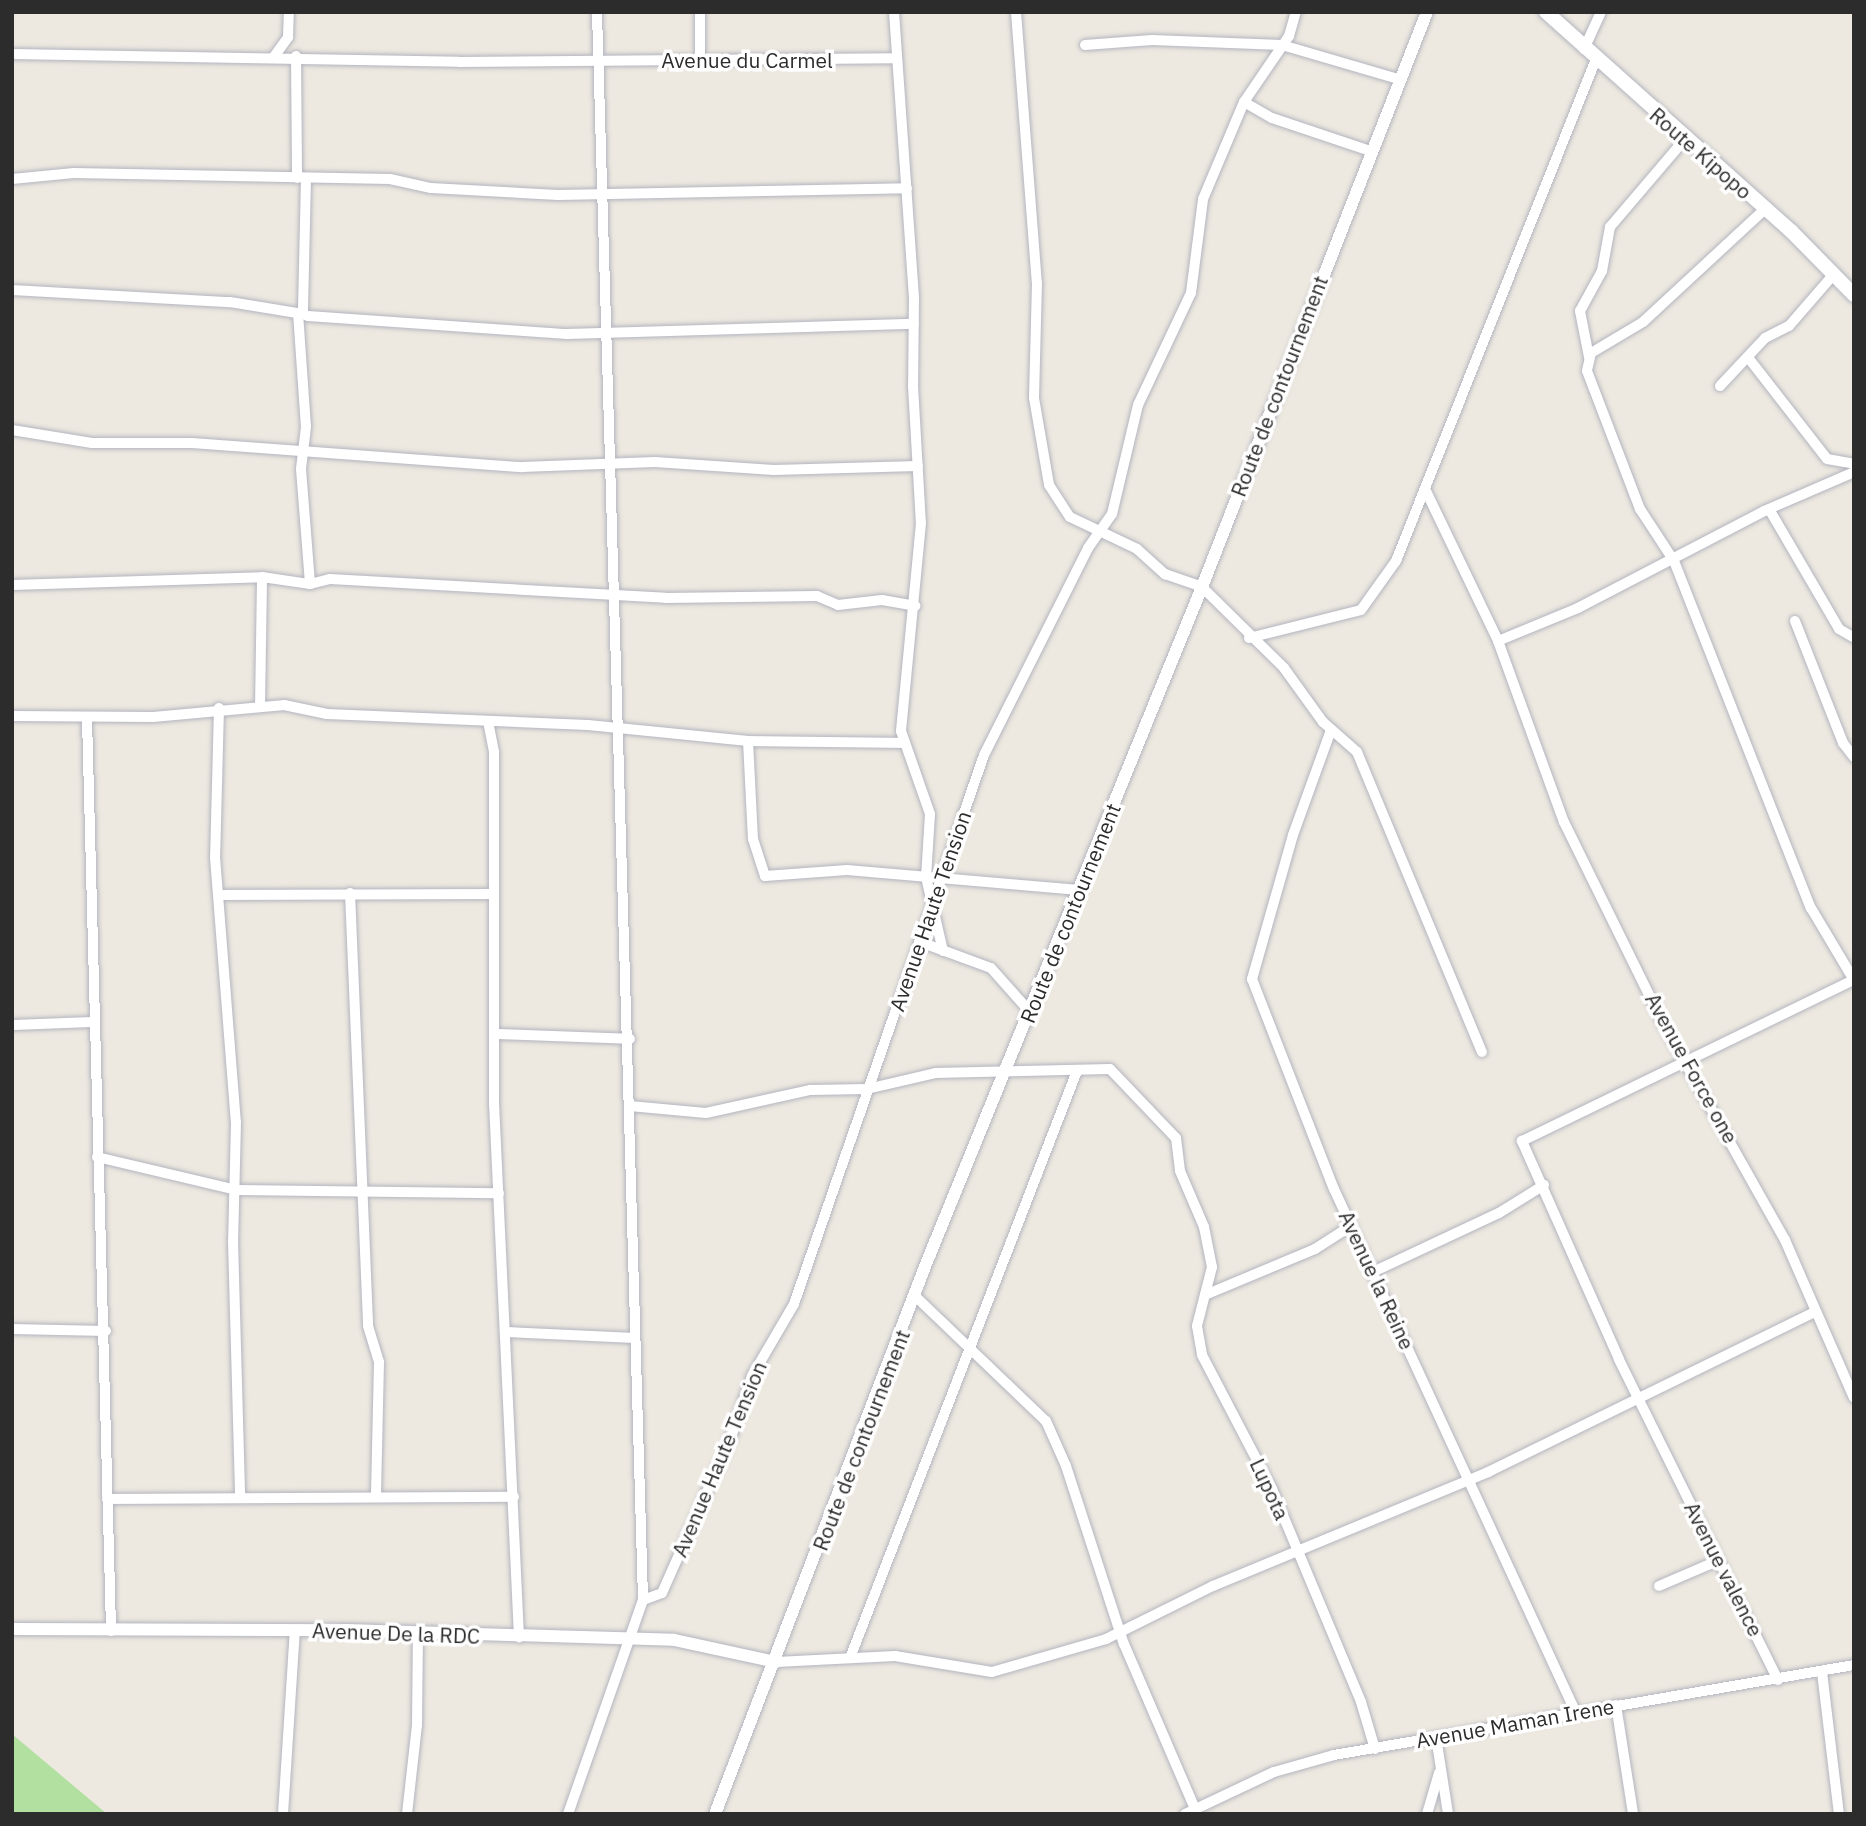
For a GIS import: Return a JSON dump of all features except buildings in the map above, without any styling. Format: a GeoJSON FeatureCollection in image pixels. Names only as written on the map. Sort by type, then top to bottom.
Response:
{"type":"FeatureCollection","features":[{"type":"Feature","properties":{"kind":"main road","name":"Route Kipopo"},"geometry":{"type":"LineString","coordinates":[[1546,12],[1684,140],[1765,208],[1854,295]]}},
{"type":"Feature","properties":{"kind":"street"},"geometry":{"type":"LineString","coordinates":[[289,12],[288,37],[297,56],[302,178],[300,314],[303,453],[310,584]]}},
{"type":"Feature","properties":{"kind":"street"},"geometry":{"type":"LineString","coordinates":[[568,1814],[632,1641],[643,1600],[630,1039],[614,730],[597,12]]}},
{"type":"Feature","properties":{"kind":"street"},"geometry":{"type":"LineString","coordinates":[[700,12],[700,59]]}},
{"type":"Feature","properties":{"kind":"street"},"geometry":{"type":"LineString","coordinates":[[894,12],[907,188],[921,532],[901,717],[904,743],[930,814],[926,877],[943,951]]}},
{"type":"Feature","properties":{"kind":"street"},"geometry":{"type":"LineString","coordinates":[[1016,12],[1032,199],[1039,358],[1034,398],[1044,472],[1070,517],[1100,534],[1137,549],[1165,574],[1202,587],[1249,638],[1284,668],[1331,730],[1357,752],[1482,1052]]}},
{"type":"Feature","properties":{"kind":"street","name":"Avenue Haute Tension"},"geometry":{"type":"LineString","coordinates":[[643,1600],[662,1593],[731,1437],[752,1376],[794,1304],[867,1089],[934,909],[984,755],[1116,501],[1138,405],[1186,308],[1199,210],[1244,102],[1282,45],[1296,12]]}},
{"type":"Feature","properties":{"kind":"street","name":"Route de contournement"},"geometry":{"type":"LineString","coordinates":[[715,1814],[776,1662],[915,1296],[1202,587],[1398,79],[1427,12]]}},
{"type":"Feature","properties":{"kind":"street"},"geometry":{"type":"LineString","coordinates":[[1584,49],[1601,12]]}},
{"type":"Feature","properties":{"kind":"street"},"geometry":{"type":"LineString","coordinates":[[273,58],[288,37]]}},
{"type":"Feature","properties":{"kind":"street"},"geometry":{"type":"LineString","coordinates":[[1085,44],[1152,40],[1282,45],[1398,79]]}},
{"type":"Feature","properties":{"kind":"street","name":"Avenue du Carmel"},"geometry":{"type":"LineString","coordinates":[[12,54],[273,58],[297,56],[459,62],[896,58]]}},
{"type":"Feature","properties":{"kind":"street"},"geometry":{"type":"LineString","coordinates":[[1249,638],[1366,607],[1400,553],[1596,60]]}},
{"type":"Feature","properties":{"kind":"street"},"geometry":{"type":"LineString","coordinates":[[1244,102],[1272,118],[1370,151]]}},
{"type":"Feature","properties":{"kind":"street"},"geometry":{"type":"LineString","coordinates":[[1684,140],[1610,227],[1602,271],[1580,311],[1589,357],[1590,383],[1622,469],[1674,561],[1811,908],[1854,980],[1686,1060]]}},
{"type":"Feature","properties":{"kind":"street"},"geometry":{"type":"LineString","coordinates":[[12,179],[74,173],[404,180],[431,188],[558,195],[907,188]]}},
{"type":"Feature","properties":{"kind":"street"},"geometry":{"type":"LineString","coordinates":[[1589,357],[1643,322],[1765,208]]}},
{"type":"Feature","properties":{"kind":"street"},"geometry":{"type":"LineString","coordinates":[[1720,386],[1750,359],[1765,338],[1789,326],[1834,274]]}},
{"type":"Feature","properties":{"kind":"street"},"geometry":{"type":"LineString","coordinates":[[12,290],[230,302],[300,314],[605,333],[914,324]]}},
{"type":"Feature","properties":{"kind":"street"},"geometry":{"type":"LineString","coordinates":[[1750,359],[1827,459],[1854,464]]}},
{"type":"Feature","properties":{"kind":"street"},"geometry":{"type":"LineString","coordinates":[[12,430],[92,443],[192,443],[522,467],[918,466]]}},
{"type":"Feature","properties":{"kind":"street"},"geometry":{"type":"LineString","coordinates":[[1497,641],[1674,561],[1769,509],[1854,472]]}},
{"type":"Feature","properties":{"kind":"street","name":"Avenue Force one"},"geometry":{"type":"LineString","coordinates":[[1425,489],[1497,641],[1515,697],[1564,822],[1686,1060],[1785,1240],[1812,1313],[1854,1398]]}},
{"type":"Feature","properties":{"kind":"street"},"geometry":{"type":"LineString","coordinates":[[1769,509],[1839,628],[1853,637]]}},
{"type":"Feature","properties":{"kind":"street"},"geometry":{"type":"LineString","coordinates":[[12,586],[262,577],[310,584],[330,579],[612,595],[817,596],[838,605],[882,600],[915,607]]}},
{"type":"Feature","properties":{"kind":"street"},"geometry":{"type":"LineString","coordinates":[[260,707],[262,577]]}},
{"type":"Feature","properties":{"kind":"street"},"geometry":{"type":"LineString","coordinates":[[1795,621],[1843,743],[1854,757]]}},
{"type":"Feature","properties":{"kind":"street"},"geometry":{"type":"LineString","coordinates":[[12,716],[87,718],[260,707],[748,741],[904,743]]}},
{"type":"Feature","properties":{"kind":"street"},"geometry":{"type":"LineString","coordinates":[[219,708],[215,801],[237,1191],[233,1241],[240,1497]]}},
{"type":"Feature","properties":{"kind":"street"},"geometry":{"type":"LineString","coordinates":[[87,718],[97,1248],[106,1331],[111,1631]]}},
{"type":"Feature","properties":{"kind":"street"},"geometry":{"type":"LineString","coordinates":[[488,721],[494,752],[491,894],[499,1193],[519,1637]]}},
{"type":"Feature","properties":{"kind":"street","name":"Avenue la Reine"},"geometry":{"type":"LineString","coordinates":[[1331,730],[1293,835],[1252,979],[1351,1226],[1375,1271],[1471,1478],[1576,1713]]}},
{"type":"Feature","properties":{"kind":"street"},"geometry":{"type":"LineString","coordinates":[[748,741],[751,825],[764,875],[840,869],[1079,890]]}},
{"type":"Feature","properties":{"kind":"street"},"geometry":{"type":"LineString","coordinates":[[220,895],[350,892],[491,894]]}},
{"type":"Feature","properties":{"kind":"street"},"geometry":{"type":"LineString","coordinates":[[350,892],[368,1326],[379,1362],[376,1495]]}},
{"type":"Feature","properties":{"kind":"street"},"geometry":{"type":"LineString","coordinates":[[922,943],[991,968],[1030,1012]]}},
{"type":"Feature","properties":{"kind":"street"},"geometry":{"type":"LineString","coordinates":[[12,1025],[93,1022]]}},
{"type":"Feature","properties":{"kind":"street"},"geometry":{"type":"LineString","coordinates":[[496,1034],[630,1039]]}},
{"type":"Feature","properties":{"kind":"street","name":"Avenue valence"},"geometry":{"type":"LineString","coordinates":[[1686,1060],[1522,1141],[1640,1400],[1717,1561],[1778,1680]]}},
{"type":"Feature","properties":{"kind":"street","name":"Lupota"},"geometry":{"type":"LineString","coordinates":[[630,1106],[706,1113],[810,1090],[867,1089],[935,1073],[1007,1069],[1110,1069],[1168,1126],[1176,1138],[1183,1180],[1204,1227],[1212,1267],[1196,1326],[1202,1355],[1299,1553],[1375,1749]]}},
{"type":"Feature","properties":{"kind":"street"},"geometry":{"type":"LineString","coordinates":[[850,1658],[1077,1071]]}},
{"type":"Feature","properties":{"kind":"street"},"geometry":{"type":"LineString","coordinates":[[97,1157],[237,1191],[499,1193]]}},
{"type":"Feature","properties":{"kind":"street"},"geometry":{"type":"LineString","coordinates":[[1375,1271],[1499,1213],[1544,1185]]}},
{"type":"Feature","properties":{"kind":"street"},"geometry":{"type":"LineString","coordinates":[[1205,1295],[1315,1249],[1351,1226]]}},
{"type":"Feature","properties":{"kind":"street"},"geometry":{"type":"LineString","coordinates":[[915,1296],[971,1344],[1046,1421],[1121,1632],[1190,1811]]}},
{"type":"Feature","properties":{"kind":"street"},"geometry":{"type":"LineString","coordinates":[[776,1662],[895,1656],[992,1672],[1121,1632],[1213,1586],[1299,1553],[1364,1520],[1471,1478],[1640,1400],[1812,1313]]}},
{"type":"Feature","properties":{"kind":"street"},"geometry":{"type":"LineString","coordinates":[[12,1329],[106,1331]]}},
{"type":"Feature","properties":{"kind":"street"},"geometry":{"type":"LineString","coordinates":[[507,1332],[635,1338]]}},
{"type":"Feature","properties":{"kind":"street"},"geometry":{"type":"LineString","coordinates":[[107,1499],[376,1495],[514,1497]]}},
{"type":"Feature","properties":{"kind":"street"},"geometry":{"type":"LineString","coordinates":[[1659,1586],[1717,1561]]}},
{"type":"Feature","properties":{"kind":"street","name":"Avenue De la RDC"},"geometry":{"type":"LineString","coordinates":[[12,1629],[418,1632],[632,1641],[674,1640],[776,1662]]}},
{"type":"Feature","properties":{"kind":"street"},"geometry":{"type":"LineString","coordinates":[[282,1814],[295,1630]]}},
{"type":"Feature","properties":{"kind":"street"},"geometry":{"type":"LineString","coordinates":[[407,1814],[417,1725],[418,1632]]}},
{"type":"Feature","properties":{"kind":"street","name":"Avenue Maman Irene"},"geometry":{"type":"LineString","coordinates":[[1190,1811],[1288,1767],[1436,1737],[1854,1665]]}},
{"type":"Feature","properties":{"kind":"street"},"geometry":{"type":"LineString","coordinates":[[1822,1672],[1839,1814]]}},
{"type":"Feature","properties":{"kind":"street"},"geometry":{"type":"LineString","coordinates":[[1616,1705],[1633,1814]]}},
{"type":"Feature","properties":{"kind":"street"},"geometry":{"type":"LineString","coordinates":[[1436,1737],[1448,1814]]}},
{"type":"Feature","properties":{"kind":"street"},"geometry":{"type":"LineString","coordinates":[[1427,1814],[1440,1769]]}},
{"type":"Feature","properties":{"kind":"green space"},"geometry":{"type":"Polygon","coordinates":[[[12,1734],[107,1814],[12,1814],[12,1734]]]}}]}
